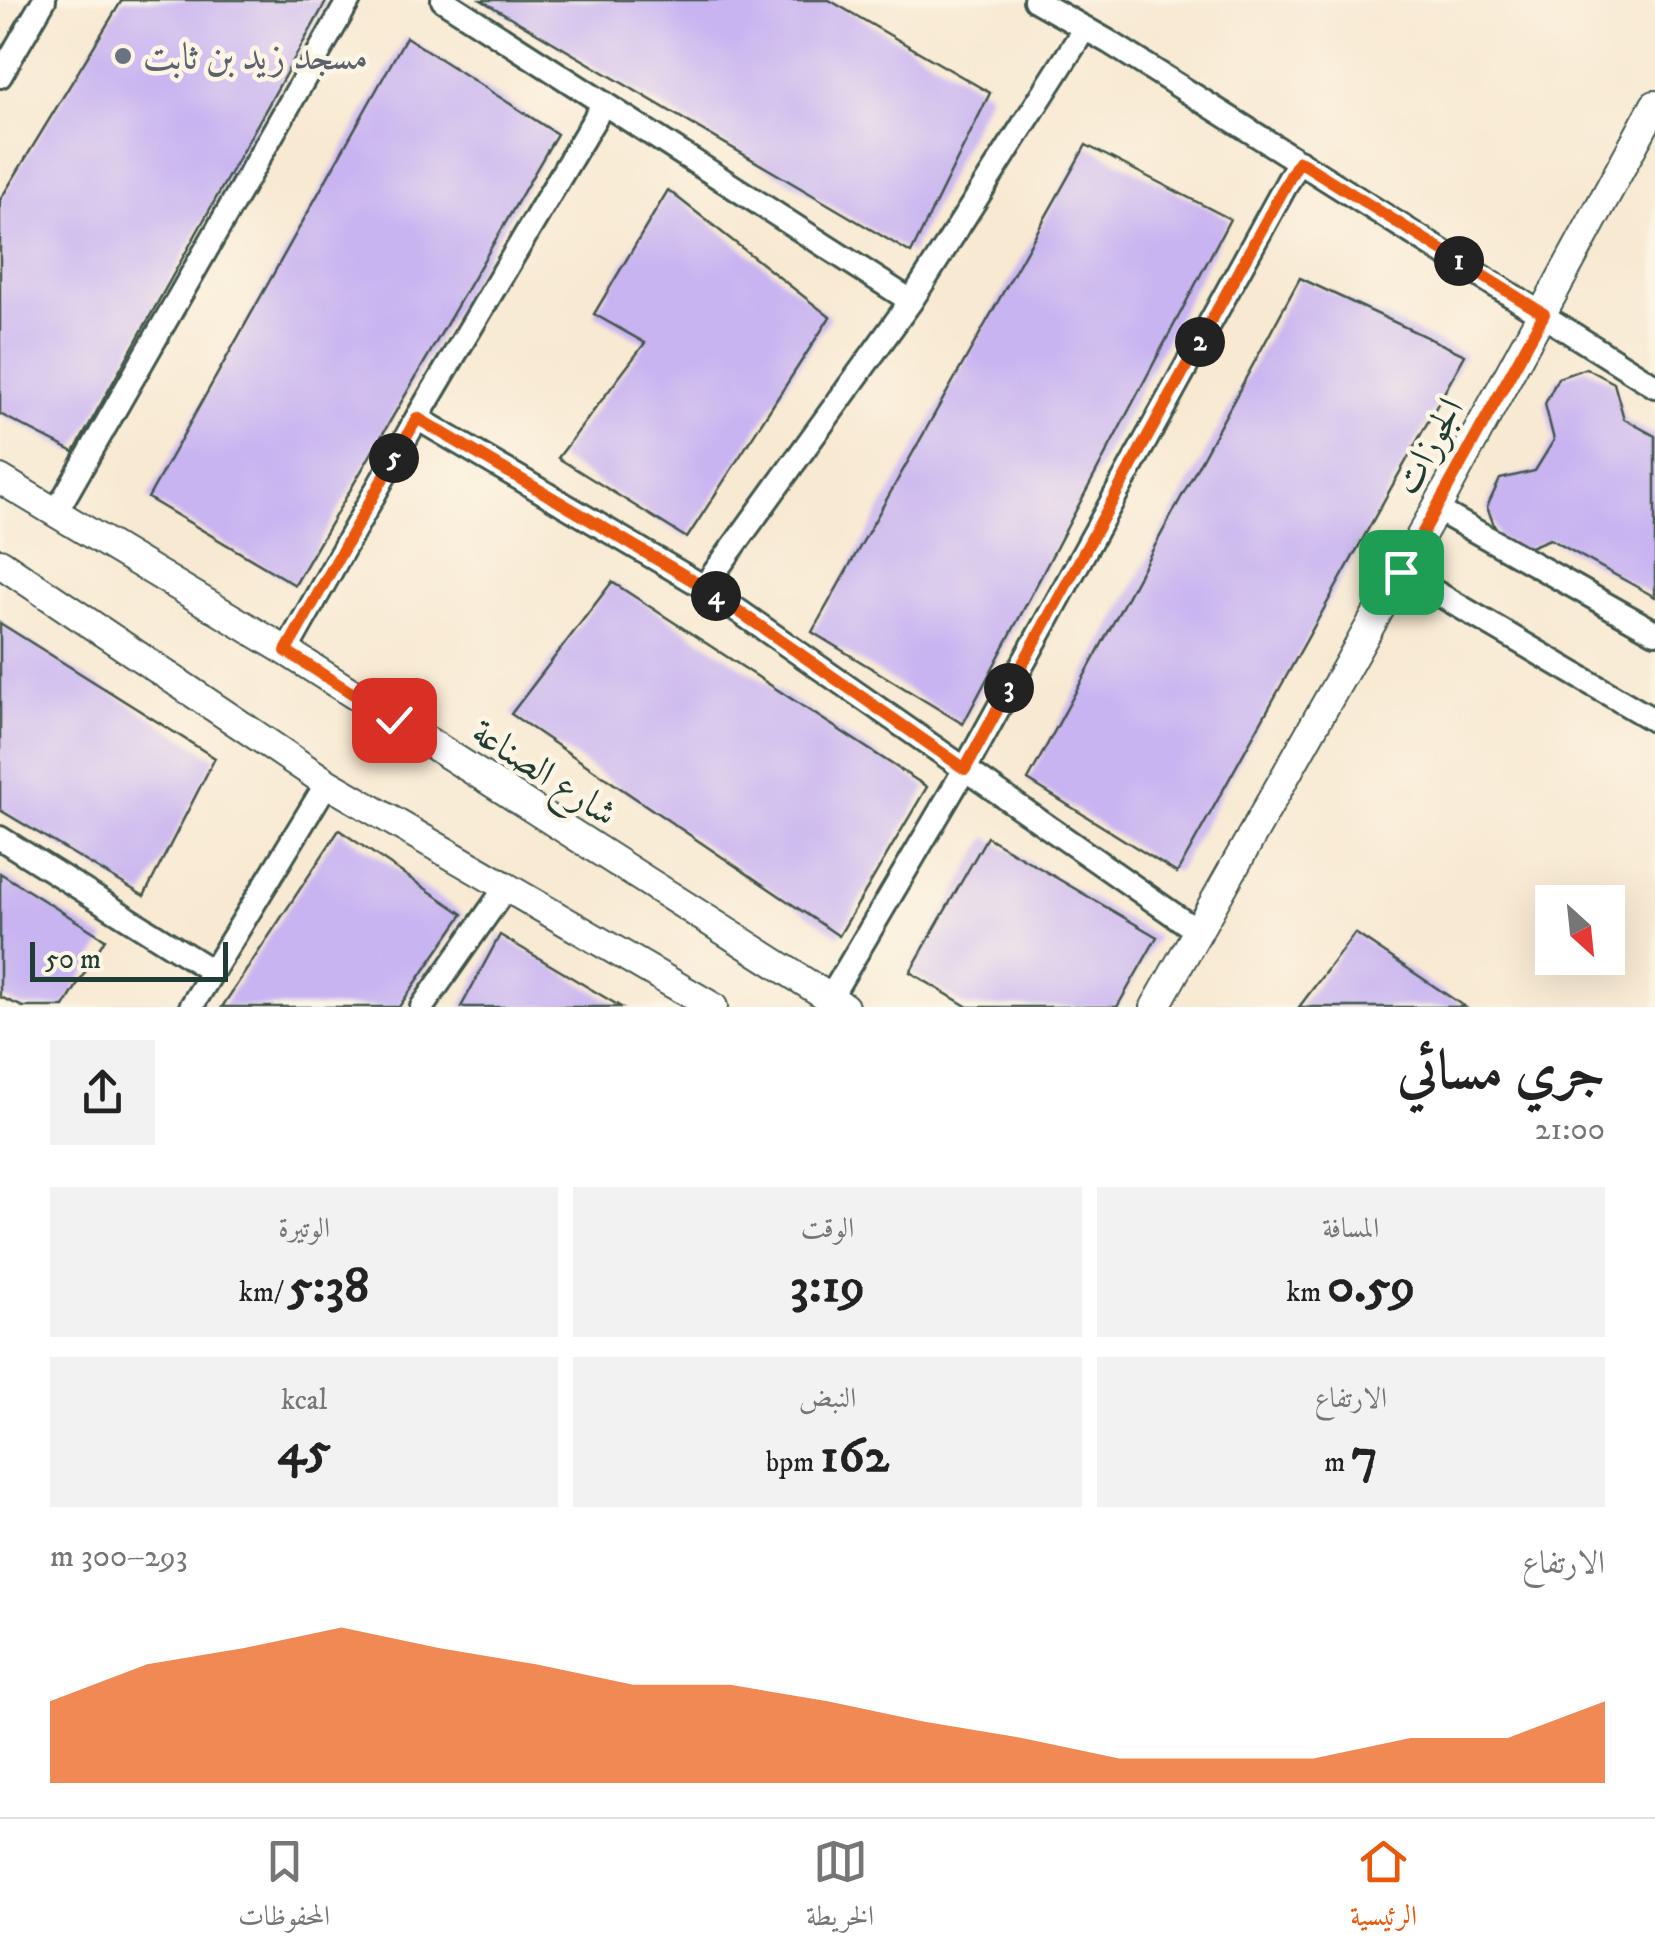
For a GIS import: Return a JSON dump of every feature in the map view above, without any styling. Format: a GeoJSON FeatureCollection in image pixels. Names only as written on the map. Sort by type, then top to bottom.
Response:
{"type":"FeatureCollection","features":[{"type":"Feature","properties":{"kind":"street"},"geometry":{"type":"LineString","coordinates":[[0,76],[44,0]]}},
{"type":"Feature","properties":{"kind":"street"},"geometry":{"type":"LineString","coordinates":[[56,512],[349,0]]}},
{"type":"Feature","properties":{"kind":"street"},"geometry":{"type":"LineString","coordinates":[[444,0],[911,301]]}},
{"type":"Feature","properties":{"kind":"street"},"geometry":{"type":"LineString","coordinates":[[1035,0],[1655,386]]}},
{"type":"Feature","properties":{"kind":"street"},"geometry":{"type":"LineString","coordinates":[[704,587],[911,301],[1085,28]]}},
{"type":"Feature","properties":{"kind":"street"},"geometry":{"type":"LineString","coordinates":[[286,651],[417,418],[604,103]]}},
{"type":"Feature","properties":{"kind":"street","name":"الجوزات"},"geometry":{"type":"LineString","coordinates":[[1155,1007],[1650,128]]}},
{"type":"Feature","properties":{"kind":"street"},"geometry":{"type":"LineString","coordinates":[[837,1002],[1299,161]]}},
{"type":"Feature","properties":{"kind":"street"},"geometry":{"type":"LineString","coordinates":[[417,418],[704,587],[1200,933]]}},
{"type":"Feature","properties":{"kind":"street","name":"شارع الصناعة"},"geometry":{"type":"LineString","coordinates":[[0,478],[286,651],[837,1002]]}},
{"type":"Feature","properties":{"kind":"street"},"geometry":{"type":"LineString","coordinates":[[1436,510],[1655,632]]}},
{"type":"Feature","properties":{"kind":"street"},"geometry":{"type":"LineString","coordinates":[[0,563],[327,783],[508,886],[695,1002]]}},
{"type":"Feature","properties":{"kind":"street"},"geometry":{"type":"LineString","coordinates":[[1401,572],[1655,721]]}},
{"type":"Feature","properties":{"kind":"street"},"geometry":{"type":"LineString","coordinates":[[190,1007],[327,783]]}},
{"type":"Feature","properties":{"kind":"street"},"geometry":{"type":"LineString","coordinates":[[0,838],[212,971]]}},
{"type":"Feature","properties":{"kind":"street"},"geometry":{"type":"LineString","coordinates":[[422,1007],[508,886]]}},
{"type":"Feature","properties":{"kind":"building"},"geometry":{"type":"Polygon","coordinates":[[[122,0],[327,0],[74,452],[0,414],[0,200],[122,0]]]}},
{"type":"Feature","properties":{"kind":"building"},"geometry":{"type":"Polygon","coordinates":[[[481,0],[829,0],[990,93],[911,253],[481,0]]]}},
{"type":"Feature","properties":{"kind":"building"},"geometry":{"type":"Polygon","coordinates":[[[406,37],[557,134],[295,585],[148,498],[406,37]]]}},
{"type":"Feature","properties":{"kind":"building"},"geometry":{"type":"Polygon","coordinates":[[[1086,145],[1230,219],[963,724],[812,632],[1086,145]]]}},
{"type":"Feature","properties":{"kind":"building"},"geometry":{"type":"Polygon","coordinates":[[[668,190],[830,317],[687,538],[558,458],[645,343],[594,314],[668,190]]]}},
{"type":"Feature","properties":{"kind":"building"},"geometry":{"type":"Polygon","coordinates":[[[1300,278],[1465,355],[1177,873],[1028,780],[1300,278]]]}},
{"type":"Feature","properties":{"kind":"building"},"geometry":{"type":"Polygon","coordinates":[[[1586,368],[1614,383],[1624,419],[1655,436],[1655,597],[1550,539],[1523,550],[1499,538],[1487,507],[1500,479],[1535,471],[1554,440],[1545,404],[1558,378],[1586,368]]]}},
{"type":"Feature","properties":{"kind":"building"},"geometry":{"type":"Polygon","coordinates":[[[612,582],[927,787],[839,936],[511,714],[612,582]]]}},
{"type":"Feature","properties":{"kind":"building"},"geometry":{"type":"Polygon","coordinates":[[[0,623],[215,758],[144,896],[0,810],[0,623]]]}},
{"type":"Feature","properties":{"kind":"building"},"geometry":{"type":"Polygon","coordinates":[[[339,830],[463,914],[399,1007],[222,1007],[339,830]]]}},
{"type":"Feature","properties":{"kind":"building"},"geometry":{"type":"Polygon","coordinates":[[[987,837],[1157,937],[1117,1007],[968,1007],[910,972],[987,837]]]}},
{"type":"Feature","properties":{"kind":"building"},"geometry":{"type":"Polygon","coordinates":[[[0,873],[105,939],[64,1007],[23,1007],[0,997],[0,873]]]}},
{"type":"Feature","properties":{"kind":"building"},"geometry":{"type":"Polygon","coordinates":[[[1355,933],[1465,1007],[1299,1007],[1355,933]]]}},
{"type":"Feature","properties":{"kind":"building"},"geometry":{"type":"Polygon","coordinates":[[[500,935],[621,1007],[461,1007],[500,935]]]}},
{"type":"Feature","properties":{"kind":"place","name":"مسجد زيد بن ثابت"},"geometry":{"type":"Point","coordinates":[123,56]}},
{"type":"Feature","properties":{"kind":"route"},"geometry":{"type":"LineString","coordinates":[[394,720],[286,651],[417,418],[704,587],[965,769],[1299,161],[1544,314],[1401,572]]}}]}
